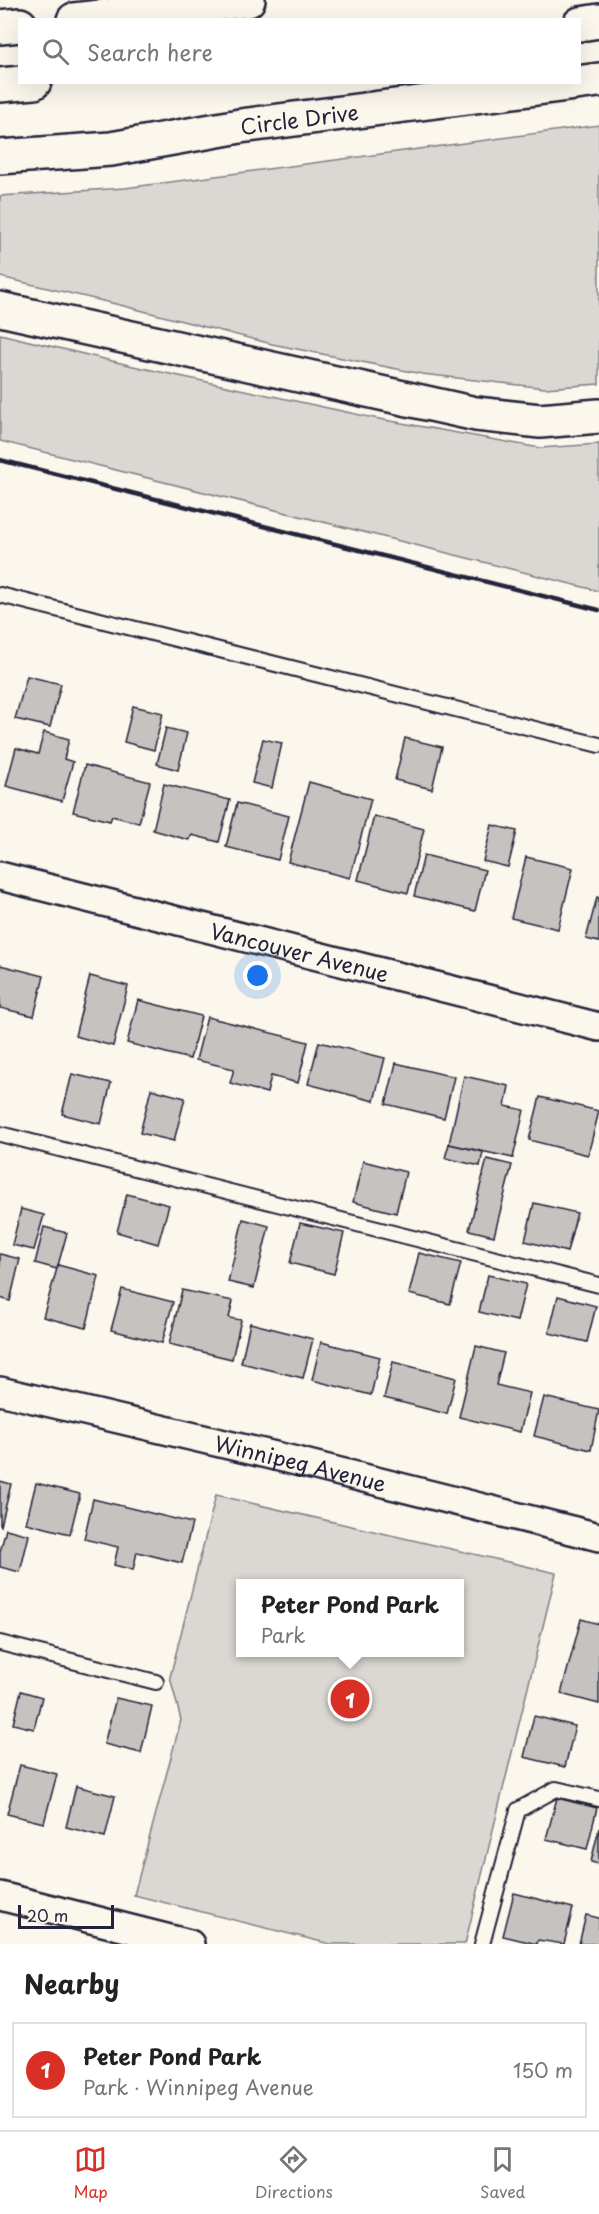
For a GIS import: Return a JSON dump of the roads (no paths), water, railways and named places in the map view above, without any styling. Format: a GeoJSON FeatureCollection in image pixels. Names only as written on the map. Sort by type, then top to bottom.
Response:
{"type":"FeatureCollection","features":[{"type":"Feature","properties":{"kind":"highway"},"geometry":{"type":"LineString","coordinates":[[91,18],[248,0]]}},
{"type":"Feature","properties":{"kind":"highway"},"geometry":{"type":"LineString","coordinates":[[581,24],[599,21]]}},
{"type":"Feature","properties":{"kind":"highway"},"geometry":{"type":"LineString","coordinates":[[0,27],[18,25]]}},
{"type":"Feature","properties":{"kind":"highway","name":"Circle Drive"},"geometry":{"type":"LineString","coordinates":[[581,82],[599,80]]}},
{"type":"Feature","properties":{"kind":"highway"},"geometry":{"type":"LineString","coordinates":[[0,85],[18,83]]}},
{"type":"Feature","properties":{"kind":"highway","name":"Circle Drive"},"geometry":{"type":"LineString","coordinates":[[0,157],[111,149],[240,126],[568,84]]}},
{"type":"Feature","properties":{"kind":"highway"},"geometry":{"type":"LineString","coordinates":[[0,309],[476,414],[540,421],[599,416]]}},
{"type":"Feature","properties":{"kind":"street","name":"Vancouver Avenue"},"geometry":{"type":"LineString","coordinates":[[0,876],[599,1027]]}},
{"type":"Feature","properties":{"kind":"street","name":"Winnipeg Avenue"},"geometry":{"type":"LineString","coordinates":[[0,1391],[288,1459],[599,1537]]}},
{"type":"Feature","properties":{"kind":"street"},"geometry":{"type":"LineString","coordinates":[[0,1896],[190,1944]]}},
{"type":"Feature","properties":{"kind":"lane"},"geometry":{"type":"LineString","coordinates":[[0,595],[599,745]]}},
{"type":"Feature","properties":{"kind":"lane"},"geometry":{"type":"LineString","coordinates":[[0,1134],[599,1285]]}},
{"type":"Feature","properties":{"kind":"lane"},"geometry":{"type":"LineString","coordinates":[[0,1642],[156,1682]]}},
{"type":"Feature","properties":{"kind":"lane"},"geometry":{"type":"LineString","coordinates":[[482,1944],[518,1810],[556,1789],[599,1799]]}},
{"type":"Feature","properties":{"kind":"railway"},"geometry":{"type":"LineString","coordinates":[[0,460],[599,610]]}},
{"type":"Feature","properties":{"kind":"place","name":"Peter Pond Park"},"geometry":{"type":"Point","coordinates":[350,1699]}}]}
